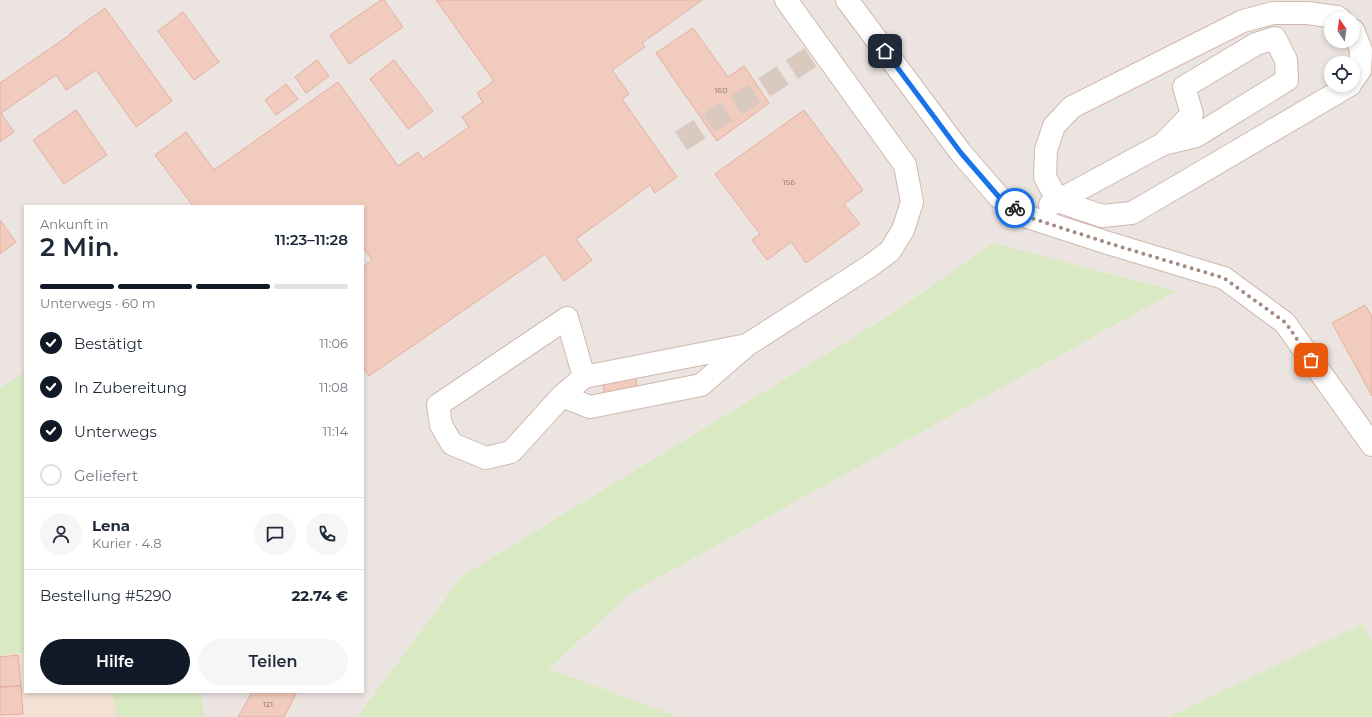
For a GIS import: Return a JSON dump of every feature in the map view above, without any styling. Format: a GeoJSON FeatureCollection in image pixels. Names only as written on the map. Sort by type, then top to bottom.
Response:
{"type":"FeatureCollection","features":[{"type":"Feature","properties":{"kind":"street"},"geometry":{"type":"LineString","coordinates":[[562,396],[590,407],[701,385],[747,346],[858,273],[890,250],[903,230],[912,202],[905,164],[786,0]]}},
{"type":"Feature","properties":{"kind":"street"},"geometry":{"type":"LineString","coordinates":[[847,0],[961,153],[999,197],[1028,217],[1224,278],[1286,323],[1372,445]]}},
{"type":"Feature","properties":{"kind":"street"},"geometry":{"type":"LineString","coordinates":[[1324,15],[1307,13],[1273,13],[1243,21],[1072,106],[1054,126],[1046,150],[1045,177],[1058,201],[1102,216],[1132,213],[1338,92]]}},
{"type":"Feature","properties":{"kind":"street"},"geometry":{"type":"LineString","coordinates":[[1028,217],[1164,144],[1196,136],[1287,80],[1286,60],[1275,38],[1256,44],[1184,87],[1192,114],[1164,144]]}},
{"type":"Feature","properties":{"kind":"street"},"geometry":{"type":"LineString","coordinates":[[1360,48],[1360,70]]}},
{"type":"Feature","properties":{"kind":"street"},"geometry":{"type":"LineString","coordinates":[[584,377],[567,318],[438,405],[441,425],[452,444],[486,458],[511,452],[562,396],[584,377],[747,346]]}},
{"type":"Feature","properties":{"kind":"shaded area"},"geometry":{"type":"Polygon","coordinates":[[[0,0],[1372,0],[1372,640],[1362,624],[1168,717],[679,717],[549,669],[631,593],[1176,291],[993,243],[893,313],[462,576],[357,717],[152,717],[120,693],[364,693],[364,205],[24,205],[24,440],[0,456],[0,0]]]}},
{"type":"Feature","properties":{"kind":"shaded area"},"geometry":{"type":"Polygon","coordinates":[[[24,653],[24,693],[120,693],[152,717],[0,717],[0,655],[24,653]]]}},
{"type":"Feature","properties":{"kind":"green space"},"geometry":{"type":"Polygon","coordinates":[[[993,243],[1176,291],[631,593],[549,669],[679,717],[357,717],[462,576],[893,313],[993,243]]]}},
{"type":"Feature","properties":{"kind":"green space"},"geometry":{"type":"Polygon","coordinates":[[[24,373],[24,653],[0,655],[0,388],[24,373]]]}},
{"type":"Feature","properties":{"kind":"green space"},"geometry":{"type":"Polygon","coordinates":[[[1362,624],[1372,640],[1372,717],[1168,717],[1362,624]]]}},
{"type":"Feature","properties":{"kind":"green space"},"geometry":{"type":"Polygon","coordinates":[[[111,693],[201,693],[204,717],[118,717],[111,693]]]}},
{"type":"Feature","properties":{"kind":"building"},"geometry":{"type":"Polygon","coordinates":[[[381,0],[384,0],[403,27],[349,64],[330,35],[381,0]]]}},
{"type":"Feature","properties":{"kind":"building"},"geometry":{"type":"Polygon","coordinates":[[[436,0],[702,0],[642,43],[645,47],[612,70],[629,94],[622,99],[677,177],[655,193],[650,185],[576,239],[592,260],[564,281],[545,254],[369,376],[364,368],[364,266],[372,260],[364,248],[364,205],[192,205],[155,155],[186,132],[214,170],[338,82],[398,166],[418,152],[423,159],[469,127],[462,117],[483,102],[477,93],[494,81],[436,0]]]}},
{"type":"Feature","properties":{"kind":"building"},"geometry":{"type":"Polygon","coordinates":[[[105,8],[172,101],[136,127],[96,70],[66,90],[56,75],[1,113],[14,132],[0,142],[0,83],[71,34],[70,33],[105,8]]]}},
{"type":"Feature","properties":{"kind":"building"},"geometry":{"type":"Polygon","coordinates":[[[183,12],[219,62],[194,80],[158,31],[183,12]]]}},
{"type":"Feature","properties":{"kind":"building"},"geometry":{"type":"Polygon","coordinates":[[[693,28],[728,77],[744,66],[769,103],[717,141],[656,53],[693,28]]]}},
{"type":"Feature","properties":{"kind":"building"},"geometry":{"type":"Polygon","coordinates":[[[317,60],[329,76],[306,93],[295,77],[317,60]]]}},
{"type":"Feature","properties":{"kind":"building"},"geometry":{"type":"Polygon","coordinates":[[[394,60],[433,111],[408,129],[370,79],[394,60]]]}},
{"type":"Feature","properties":{"kind":"building"},"geometry":{"type":"Polygon","coordinates":[[[286,84],[298,99],[276,115],[265,100],[286,84]]]}},
{"type":"Feature","properties":{"kind":"building"},"geometry":{"type":"Polygon","coordinates":[[[76,110],[107,155],[64,184],[33,140],[76,110]]]}},
{"type":"Feature","properties":{"kind":"building"},"geometry":{"type":"Polygon","coordinates":[[[804,110],[863,190],[844,204],[860,224],[806,263],[791,242],[767,260],[752,240],[760,234],[715,174],[804,110]]]}},
{"type":"Feature","properties":{"kind":"building"},"geometry":{"type":"Polygon","coordinates":[[[0,220],[16,242],[0,254],[0,220]]]}},
{"type":"Feature","properties":{"kind":"building"},"geometry":{"type":"Polygon","coordinates":[[[1365,305],[1372,316],[1372,396],[1332,323],[1365,305]]]}},
{"type":"Feature","properties":{"kind":"building"},"geometry":{"type":"Polygon","coordinates":[[[635,374],[638,392],[605,398],[602,379],[635,374]]]}},
{"type":"Feature","properties":{"kind":"building"},"geometry":{"type":"Polygon","coordinates":[[[18,655],[21,686],[0,687],[0,657],[18,655]]]}},
{"type":"Feature","properties":{"kind":"building"},"geometry":{"type":"Polygon","coordinates":[[[21,686],[23,714],[0,715],[0,687],[21,686]]]}},
{"type":"Feature","properties":{"kind":"building"},"geometry":{"type":"Polygon","coordinates":[[[251,693],[296,693],[284,717],[238,717],[251,693]]]}},
{"type":"Feature","properties":{"kind":"tunnel"},"geometry":{"type":"LineString","coordinates":[[681,141],[822,50]]}},
{"type":"Feature","properties":{"kind":"way so far"},"geometry":{"type":"LineString","coordinates":[[1015,208],[1028,217],[1224,278],[1286,323],[1311,360]]}},
{"type":"Feature","properties":{"kind":"route"},"geometry":{"type":"LineString","coordinates":[[885,51],[961,153],[999,197],[1015,208]]}}]}
